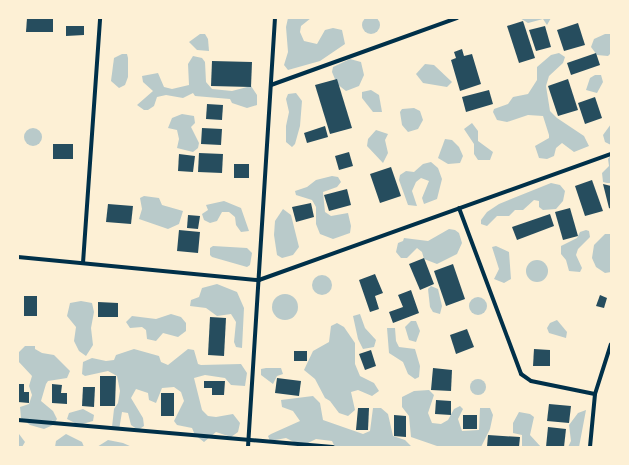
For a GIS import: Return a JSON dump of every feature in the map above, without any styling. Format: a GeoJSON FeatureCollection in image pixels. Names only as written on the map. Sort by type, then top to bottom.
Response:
{"type":"FeatureCollection","features":[{"type":"Feature","properties":{"kind":"street"},"geometry":{"type":"LineString","coordinates":[[83,263],[100,18]]}},
{"type":"Feature","properties":{"kind":"street"},"geometry":{"type":"LineString","coordinates":[[248,447],[275,18]]}},
{"type":"Feature","properties":{"kind":"street"},"geometry":{"type":"LineString","coordinates":[[270,85],[457,18]]}},
{"type":"Feature","properties":{"kind":"street"},"geometry":{"type":"LineString","coordinates":[[18,257],[259,280],[611,154]]}},
{"type":"Feature","properties":{"kind":"street"},"geometry":{"type":"LineString","coordinates":[[459,208],[521,374],[531,381],[595,394]]}},
{"type":"Feature","properties":{"kind":"street"},"geometry":{"type":"LineString","coordinates":[[590,447],[595,394],[611,344]]}},
{"type":"Feature","properties":{"kind":"street"},"geometry":{"type":"LineString","coordinates":[[18,420],[333,447]]}},
{"type":"Feature","properties":{"kind":"shaded area"},"geometry":{"type":"Polygon","coordinates":[[[367,16],[375,16],[380,21],[378,32],[375,34],[367,34],[362,29],[362,21],[367,16]]]}},
{"type":"Feature","properties":{"kind":"shaded area"},"geometry":{"type":"Polygon","coordinates":[[[288,18],[311,18],[301,26],[300,32],[304,41],[317,44],[325,30],[333,28],[342,30],[345,44],[320,61],[288,70],[284,65],[288,52],[286,27],[288,18]]]}},
{"type":"Feature","properties":{"kind":"shaded area"},"geometry":{"type":"Polygon","coordinates":[[[520,18],[551,18],[547,25],[543,19],[528,23],[520,18]]]}},
{"type":"Feature","properties":{"kind":"shaded area"},"geometry":{"type":"Polygon","coordinates":[[[200,34],[205,34],[208,39],[209,51],[197,50],[189,42],[200,34]]]}},
{"type":"Feature","properties":{"kind":"shaded area"},"geometry":{"type":"Polygon","coordinates":[[[605,34],[611,34],[611,53],[608,56],[597,55],[591,47],[594,39],[605,34]]]}},
{"type":"Feature","properties":{"kind":"shaded area"},"geometry":{"type":"Polygon","coordinates":[[[559,53],[565,57],[563,63],[549,76],[546,86],[550,111],[557,118],[584,136],[589,146],[574,152],[562,143],[556,148],[554,156],[547,159],[539,158],[535,146],[549,138],[543,116],[528,115],[507,122],[497,120],[493,112],[494,109],[508,104],[513,97],[528,94],[537,80],[537,67],[551,55],[559,53]]]}},
{"type":"Feature","properties":{"kind":"shaded area"},"geometry":{"type":"Polygon","coordinates":[[[122,54],[127,54],[128,77],[125,85],[119,88],[111,81],[114,58],[122,54]]]}},
{"type":"Feature","properties":{"kind":"shaded area"},"geometry":{"type":"Polygon","coordinates":[[[193,56],[202,58],[205,62],[206,82],[212,89],[232,91],[251,86],[257,95],[257,105],[247,108],[232,103],[230,99],[195,96],[193,93],[183,98],[166,95],[157,97],[154,106],[148,110],[144,110],[137,105],[153,91],[143,82],[142,76],[158,73],[164,87],[172,89],[189,85],[188,64],[193,56]]]}},
{"type":"Feature","properties":{"kind":"shaded area"},"geometry":{"type":"Polygon","coordinates":[[[350,59],[361,62],[364,75],[359,86],[346,91],[337,84],[332,72],[333,67],[350,59]]]}},
{"type":"Feature","properties":{"kind":"shaded area"},"geometry":{"type":"Polygon","coordinates":[[[425,64],[434,65],[452,82],[447,87],[423,83],[416,74],[425,64]]]}},
{"type":"Feature","properties":{"kind":"shaded area"},"geometry":{"type":"Polygon","coordinates":[[[595,75],[601,75],[603,82],[597,93],[586,90],[590,78],[595,75]]]}},
{"type":"Feature","properties":{"kind":"shaded area"},"geometry":{"type":"Polygon","coordinates":[[[371,90],[379,95],[382,112],[373,112],[362,98],[362,92],[371,90]]]}},
{"type":"Feature","properties":{"kind":"shaded area"},"geometry":{"type":"Polygon","coordinates":[[[296,93],[302,101],[300,126],[295,144],[292,147],[286,142],[286,126],[289,112],[286,99],[288,94],[296,93]]]}},
{"type":"Feature","properties":{"kind":"shaded area"},"geometry":{"type":"Polygon","coordinates":[[[414,108],[420,111],[423,120],[418,129],[408,132],[402,125],[400,112],[402,109],[414,108]]]}},
{"type":"Feature","properties":{"kind":"shaded area"},"geometry":{"type":"Polygon","coordinates":[[[182,114],[194,116],[195,123],[191,127],[199,143],[198,148],[193,152],[177,148],[179,139],[177,130],[168,128],[172,118],[182,114]]]}},
{"type":"Feature","properties":{"kind":"shaded area"},"geometry":{"type":"Polygon","coordinates":[[[472,123],[478,131],[478,141],[493,152],[490,160],[478,160],[474,154],[474,144],[464,129],[472,123]]]}},
{"type":"Feature","properties":{"kind":"shaded area"},"geometry":{"type":"Polygon","coordinates":[[[611,124],[611,145],[605,142],[603,135],[611,124]]]}},
{"type":"Feature","properties":{"kind":"shaded area"},"geometry":{"type":"Polygon","coordinates":[[[33,128],[39,131],[42,137],[39,143],[33,146],[27,143],[24,137],[27,131],[33,128]]]}},
{"type":"Feature","properties":{"kind":"shaded area"},"geometry":{"type":"Polygon","coordinates":[[[376,130],[388,134],[385,140],[388,153],[383,163],[367,146],[368,139],[376,130]]]}},
{"type":"Feature","properties":{"kind":"shaded area"},"geometry":{"type":"Polygon","coordinates":[[[445,139],[452,140],[459,147],[463,156],[460,163],[448,164],[438,158],[445,139]]]}},
{"type":"Feature","properties":{"kind":"shaded area"},"geometry":{"type":"Polygon","coordinates":[[[611,155],[611,183],[607,183],[603,182],[602,173],[609,166],[608,159],[611,155]]]}},
{"type":"Feature","properties":{"kind":"shaded area"},"geometry":{"type":"Polygon","coordinates":[[[431,162],[438,168],[442,179],[437,199],[424,204],[422,198],[429,181],[421,178],[416,182],[412,191],[417,206],[408,205],[399,180],[400,175],[406,171],[414,172],[423,164],[431,162]]]}},
{"type":"Feature","properties":{"kind":"shaded area"},"geometry":{"type":"Polygon","coordinates":[[[332,176],[338,177],[341,182],[337,187],[323,192],[325,212],[331,216],[348,213],[351,226],[350,233],[333,239],[320,234],[316,224],[316,207],[312,200],[296,195],[295,191],[307,187],[316,180],[332,176]]]}},
{"type":"Feature","properties":{"kind":"shaded area"},"geometry":{"type":"Polygon","coordinates":[[[551,183],[560,185],[565,191],[563,201],[556,209],[543,210],[539,207],[539,201],[534,200],[523,210],[515,210],[509,216],[497,216],[487,226],[481,224],[481,220],[487,212],[499,204],[551,183]]]}},
{"type":"Feature","properties":{"kind":"shaded area"},"geometry":{"type":"Polygon","coordinates":[[[144,196],[159,198],[162,205],[183,211],[179,224],[168,229],[139,219],[142,209],[140,198],[144,196]]]}},
{"type":"Feature","properties":{"kind":"shaded area"},"geometry":{"type":"Polygon","coordinates":[[[224,201],[241,208],[249,231],[241,232],[236,225],[235,217],[229,212],[222,212],[217,221],[210,223],[204,220],[202,214],[208,210],[206,205],[224,201]]]}},
{"type":"Feature","properties":{"kind":"shaded area"},"geometry":{"type":"Polygon","coordinates":[[[283,209],[291,215],[299,247],[293,255],[282,258],[277,255],[274,235],[275,221],[283,209]]]}},
{"type":"Feature","properties":{"kind":"shaded area"},"geometry":{"type":"Polygon","coordinates":[[[449,229],[455,230],[459,233],[462,243],[457,254],[437,264],[424,259],[422,252],[417,248],[407,258],[401,258],[396,252],[398,243],[403,241],[404,238],[428,241],[449,229]]]}},
{"type":"Feature","properties":{"kind":"shaded area"},"geometry":{"type":"Polygon","coordinates":[[[586,230],[589,231],[590,237],[578,249],[576,255],[582,268],[580,272],[569,271],[566,260],[561,254],[561,246],[577,238],[580,232],[586,230]]]}},
{"type":"Feature","properties":{"kind":"shaded area"},"geometry":{"type":"Polygon","coordinates":[[[605,234],[611,234],[611,272],[605,273],[596,267],[592,258],[594,245],[605,234]]]}},
{"type":"Feature","properties":{"kind":"shaded area"},"geometry":{"type":"Polygon","coordinates":[[[213,246],[247,248],[252,253],[250,265],[247,267],[212,257],[210,255],[210,248],[213,246]]]}},
{"type":"Feature","properties":{"kind":"shaded area"},"geometry":{"type":"Polygon","coordinates":[[[496,246],[509,252],[511,279],[504,283],[494,279],[499,269],[492,247],[496,246]]]}},
{"type":"Feature","properties":{"kind":"shaded area"},"geometry":{"type":"Polygon","coordinates":[[[537,260],[545,263],[548,271],[545,279],[537,282],[529,279],[526,271],[529,263],[537,260]]]}},
{"type":"Feature","properties":{"kind":"shaded area"},"geometry":{"type":"Polygon","coordinates":[[[322,275],[329,278],[332,285],[329,292],[322,295],[315,292],[312,285],[315,278],[322,275]]]}},
{"type":"Feature","properties":{"kind":"shaded area"},"geometry":{"type":"Polygon","coordinates":[[[217,284],[237,292],[244,308],[242,348],[236,347],[234,342],[236,322],[231,314],[217,316],[206,308],[190,306],[191,300],[199,297],[202,288],[217,284]]]}},
{"type":"Feature","properties":{"kind":"shaded area"},"geometry":{"type":"Polygon","coordinates":[[[431,286],[438,289],[442,306],[440,314],[433,312],[430,307],[428,289],[431,286]]]}},
{"type":"Feature","properties":{"kind":"shaded area"},"geometry":{"type":"Polygon","coordinates":[[[285,294],[294,298],[298,307],[294,316],[285,320],[276,316],[272,307],[276,298],[285,294]]]}},
{"type":"Feature","properties":{"kind":"shaded area"},"geometry":{"type":"Polygon","coordinates":[[[478,297],[484,300],[487,306],[484,312],[478,315],[472,312],[469,306],[472,300],[478,297]]]}},
{"type":"Feature","properties":{"kind":"shaded area"},"geometry":{"type":"Polygon","coordinates":[[[81,301],[92,303],[94,312],[91,328],[93,345],[86,356],[79,351],[74,341],[76,327],[67,316],[70,303],[81,301]]]}},
{"type":"Feature","properties":{"kind":"shaded area"},"geometry":{"type":"Polygon","coordinates":[[[171,314],[181,317],[186,323],[186,331],[178,337],[163,333],[156,341],[147,339],[146,330],[142,327],[130,328],[126,322],[132,316],[156,319],[171,314]]]}},
{"type":"Feature","properties":{"kind":"shaded area"},"geometry":{"type":"Polygon","coordinates":[[[360,314],[365,328],[376,340],[374,347],[363,349],[358,339],[353,316],[360,314]]]}},
{"type":"Feature","properties":{"kind":"shaded area"},"geometry":{"type":"Polygon","coordinates":[[[557,320],[567,332],[566,338],[549,333],[547,328],[550,323],[557,320]]]}},
{"type":"Feature","properties":{"kind":"shaded area"},"geometry":{"type":"Polygon","coordinates":[[[411,321],[416,321],[420,331],[416,342],[409,340],[405,327],[411,321]]]}},
{"type":"Feature","properties":{"kind":"shaded area"},"geometry":{"type":"Polygon","coordinates":[[[337,323],[344,327],[355,343],[355,364],[360,376],[374,383],[379,391],[372,396],[358,390],[351,392],[355,410],[348,416],[339,413],[330,401],[325,398],[315,379],[304,370],[313,351],[329,342],[331,326],[337,323]]]}},
{"type":"Feature","properties":{"kind":"shaded area"},"geometry":{"type":"Polygon","coordinates":[[[387,328],[395,328],[396,341],[399,347],[415,349],[420,366],[419,377],[415,379],[408,374],[403,362],[389,353],[387,328]]]}},
{"type":"Feature","properties":{"kind":"shaded area"},"geometry":{"type":"Polygon","coordinates":[[[25,346],[35,346],[35,349],[42,353],[54,355],[70,371],[67,378],[48,381],[46,384],[41,401],[53,411],[57,419],[53,425],[44,429],[30,425],[21,418],[20,407],[29,404],[32,395],[29,386],[32,376],[18,361],[18,353],[25,346]]]}},
{"type":"Feature","properties":{"kind":"shaded area"},"geometry":{"type":"Polygon","coordinates":[[[134,349],[159,356],[161,362],[168,365],[188,349],[194,350],[198,364],[201,365],[241,364],[247,373],[245,386],[231,385],[225,378],[205,375],[194,378],[202,410],[208,416],[216,417],[233,414],[240,423],[238,432],[231,437],[216,432],[204,442],[195,435],[192,428],[177,425],[174,421],[184,401],[181,392],[174,387],[162,388],[156,403],[149,400],[148,393],[136,389],[131,398],[143,418],[144,426],[138,430],[131,425],[128,413],[122,412],[119,430],[112,427],[114,409],[118,403],[120,391],[117,376],[108,371],[85,376],[82,374],[83,362],[92,358],[106,361],[114,360],[116,355],[134,349]]]}},
{"type":"Feature","properties":{"kind":"shaded area"},"geometry":{"type":"Polygon","coordinates":[[[281,368],[283,374],[277,376],[273,384],[261,375],[261,369],[281,368]]]}},
{"type":"Feature","properties":{"kind":"shaded area"},"geometry":{"type":"Polygon","coordinates":[[[475,379],[481,379],[486,384],[484,393],[481,395],[475,395],[470,390],[470,384],[475,379]]]}},
{"type":"Feature","properties":{"kind":"shaded area"},"geometry":{"type":"Polygon","coordinates":[[[429,390],[434,395],[428,413],[432,423],[441,424],[448,420],[454,409],[460,406],[463,409],[458,419],[462,431],[479,430],[480,408],[490,408],[493,415],[490,429],[481,447],[437,446],[411,437],[409,416],[402,407],[402,397],[414,391],[429,390]]]}},
{"type":"Feature","properties":{"kind":"shaded area"},"geometry":{"type":"Polygon","coordinates":[[[313,396],[320,403],[323,420],[363,434],[370,431],[373,408],[381,408],[388,414],[393,436],[405,440],[412,447],[335,447],[332,441],[316,439],[302,446],[286,438],[270,441],[268,436],[271,434],[300,421],[293,411],[282,407],[281,400],[313,396]]]}},
{"type":"Feature","properties":{"kind":"shaded area"},"geometry":{"type":"Polygon","coordinates":[[[83,409],[94,415],[93,421],[79,425],[67,419],[69,413],[83,409]]]}},
{"type":"Feature","properties":{"kind":"shaded area"},"geometry":{"type":"Polygon","coordinates":[[[586,410],[579,447],[568,447],[571,441],[569,425],[578,413],[586,410]]]}},
{"type":"Feature","properties":{"kind":"shaded area"},"geometry":{"type":"Polygon","coordinates":[[[519,412],[530,414],[534,417],[530,435],[541,447],[522,447],[522,435],[513,433],[513,423],[519,412]]]}},
{"type":"Feature","properties":{"kind":"shaded area"},"geometry":{"type":"Polygon","coordinates":[[[19,434],[25,442],[22,447],[18,447],[19,434]]]}},
{"type":"Feature","properties":{"kind":"shaded area"},"geometry":{"type":"Polygon","coordinates":[[[66,434],[82,442],[84,447],[55,447],[56,441],[66,434]]]}},
{"type":"Feature","properties":{"kind":"shaded area"},"geometry":{"type":"Polygon","coordinates":[[[108,440],[123,443],[132,447],[97,447],[108,440]]]}},
{"type":"Feature","properties":{"kind":"building"},"geometry":{"type":"Polygon","coordinates":[[[27,18],[53,18],[53,32],[26,32],[27,18]]]}},
{"type":"Feature","properties":{"kind":"building"},"geometry":{"type":"Polygon","coordinates":[[[523,21],[535,58],[519,63],[507,26],[523,21]]]}},
{"type":"Feature","properties":{"kind":"building"},"geometry":{"type":"Polygon","coordinates":[[[578,23],[585,45],[564,51],[557,30],[578,23]]]}},
{"type":"Feature","properties":{"kind":"building"},"geometry":{"type":"Polygon","coordinates":[[[66,26],[84,26],[84,35],[66,36],[66,26]]]}},
{"type":"Feature","properties":{"kind":"building"},"geometry":{"type":"Polygon","coordinates":[[[545,26],[551,47],[536,51],[529,30],[545,26]]]}},
{"type":"Feature","properties":{"kind":"building"},"geometry":{"type":"Polygon","coordinates":[[[462,49],[464,56],[472,54],[481,84],[460,91],[451,60],[456,58],[454,52],[462,49]]]}},
{"type":"Feature","properties":{"kind":"building"},"geometry":{"type":"Polygon","coordinates":[[[596,53],[600,65],[571,75],[567,63],[596,53]]]}},
{"type":"Feature","properties":{"kind":"building"},"geometry":{"type":"Polygon","coordinates":[[[212,61],[252,62],[251,87],[211,86],[212,61]]]}},
{"type":"Feature","properties":{"kind":"building"},"geometry":{"type":"Polygon","coordinates":[[[337,79],[352,128],[330,134],[315,85],[337,79]]]}},
{"type":"Feature","properties":{"kind":"building"},"geometry":{"type":"Polygon","coordinates":[[[568,79],[578,110],[558,116],[548,86],[568,79]]]}},
{"type":"Feature","properties":{"kind":"building"},"geometry":{"type":"Polygon","coordinates":[[[489,90],[493,104],[466,112],[462,97],[489,90]]]}},
{"type":"Feature","properties":{"kind":"building"},"geometry":{"type":"Polygon","coordinates":[[[595,97],[602,118],[585,124],[578,103],[595,97]]]}},
{"type":"Feature","properties":{"kind":"building"},"geometry":{"type":"Polygon","coordinates":[[[207,104],[223,105],[222,120],[206,119],[207,104]]]}},
{"type":"Feature","properties":{"kind":"building"},"geometry":{"type":"Polygon","coordinates":[[[325,126],[328,137],[307,143],[304,133],[325,126]]]}},
{"type":"Feature","properties":{"kind":"building"},"geometry":{"type":"Polygon","coordinates":[[[202,128],[222,129],[221,145],[201,144],[202,128]]]}},
{"type":"Feature","properties":{"kind":"building"},"geometry":{"type":"Polygon","coordinates":[[[53,144],[73,144],[73,159],[53,159],[53,144]]]}},
{"type":"Feature","properties":{"kind":"building"},"geometry":{"type":"Polygon","coordinates":[[[349,152],[353,166],[339,170],[335,156],[349,152]]]}},
{"type":"Feature","properties":{"kind":"building"},"geometry":{"type":"Polygon","coordinates":[[[199,153],[223,154],[222,173],[198,172],[199,153]]]}},
{"type":"Feature","properties":{"kind":"building"},"geometry":{"type":"Polygon","coordinates":[[[179,154],[195,156],[193,172],[178,171],[179,154]]]}},
{"type":"Feature","properties":{"kind":"building"},"geometry":{"type":"Polygon","coordinates":[[[234,164],[249,164],[249,178],[234,178],[234,164]]]}},
{"type":"Feature","properties":{"kind":"building"},"geometry":{"type":"Polygon","coordinates":[[[391,167],[401,196],[380,203],[370,174],[391,167]]]}},
{"type":"Feature","properties":{"kind":"building"},"geometry":{"type":"Polygon","coordinates":[[[592,180],[603,211],[585,216],[575,186],[592,180]]]}},
{"type":"Feature","properties":{"kind":"building"},"geometry":{"type":"Polygon","coordinates":[[[603,184],[611,186],[611,209],[609,208],[603,184]]]}},
{"type":"Feature","properties":{"kind":"building"},"geometry":{"type":"Polygon","coordinates":[[[347,189],[351,205],[329,211],[324,195],[347,189]]]}},
{"type":"Feature","properties":{"kind":"building"},"geometry":{"type":"Polygon","coordinates":[[[311,203],[314,217],[296,222],[292,207],[311,203]]]}},
{"type":"Feature","properties":{"kind":"building"},"geometry":{"type":"Polygon","coordinates":[[[108,204],[133,206],[131,224],[106,222],[108,204]]]}},
{"type":"Feature","properties":{"kind":"building"},"geometry":{"type":"Polygon","coordinates":[[[570,208],[578,236],[563,240],[555,212],[570,208]]]}},
{"type":"Feature","properties":{"kind":"building"},"geometry":{"type":"Polygon","coordinates":[[[550,214],[554,226],[517,240],[512,227],[550,214]]]}},
{"type":"Feature","properties":{"kind":"building"},"geometry":{"type":"Polygon","coordinates":[[[188,215],[200,216],[198,229],[187,228],[188,215]]]}},
{"type":"Feature","properties":{"kind":"building"},"geometry":{"type":"Polygon","coordinates":[[[179,230],[200,232],[198,253],[177,251],[179,230]]]}},
{"type":"Feature","properties":{"kind":"building"},"geometry":{"type":"Polygon","coordinates":[[[424,258],[434,284],[420,290],[409,264],[424,258]]]}},
{"type":"Feature","properties":{"kind":"building"},"geometry":{"type":"Polygon","coordinates":[[[453,264],[465,299],[446,306],[434,271],[453,264]]]}},
{"type":"Feature","properties":{"kind":"building"},"geometry":{"type":"Polygon","coordinates":[[[375,274],[383,293],[375,296],[379,309],[370,312],[359,280],[375,274]]]}},
{"type":"Feature","properties":{"kind":"building"},"geometry":{"type":"Polygon","coordinates":[[[411,290],[419,313],[393,323],[389,312],[403,307],[398,295],[411,290]]]}},
{"type":"Feature","properties":{"kind":"building"},"geometry":{"type":"Polygon","coordinates":[[[600,295],[607,298],[604,308],[596,306],[600,295]]]}},
{"type":"Feature","properties":{"kind":"building"},"geometry":{"type":"Polygon","coordinates":[[[24,296],[37,296],[37,316],[24,316],[24,296]]]}},
{"type":"Feature","properties":{"kind":"building"},"geometry":{"type":"Polygon","coordinates":[[[98,302],[118,303],[118,317],[98,317],[98,302]]]}},
{"type":"Feature","properties":{"kind":"building"},"geometry":{"type":"Polygon","coordinates":[[[210,317],[226,318],[224,356],[208,355],[210,317]]]}},
{"type":"Feature","properties":{"kind":"building"},"geometry":{"type":"Polygon","coordinates":[[[467,329],[474,347],[456,354],[450,335],[467,329]]]}},
{"type":"Feature","properties":{"kind":"building"},"geometry":{"type":"Polygon","coordinates":[[[534,349],[550,350],[550,366],[533,366],[534,349]]]}},
{"type":"Feature","properties":{"kind":"building"},"geometry":{"type":"Polygon","coordinates":[[[371,350],[376,366],[365,370],[359,354],[371,350]]]}},
{"type":"Feature","properties":{"kind":"building"},"geometry":{"type":"Polygon","coordinates":[[[294,351],[307,351],[307,361],[294,361],[294,351]]]}},
{"type":"Feature","properties":{"kind":"building"},"geometry":{"type":"Polygon","coordinates":[[[433,368],[452,370],[451,391],[431,390],[433,368]]]}},
{"type":"Feature","properties":{"kind":"building"},"geometry":{"type":"Polygon","coordinates":[[[100,376],[116,376],[115,406],[100,406],[100,376]]]}},
{"type":"Feature","properties":{"kind":"building"},"geometry":{"type":"Polygon","coordinates":[[[277,378],[301,381],[299,396],[275,393],[277,378]]]}},
{"type":"Feature","properties":{"kind":"building"},"geometry":{"type":"Polygon","coordinates":[[[204,381],[225,381],[224,395],[212,395],[212,388],[204,388],[204,381]]]}},
{"type":"Feature","properties":{"kind":"building"},"geometry":{"type":"Polygon","coordinates":[[[18,384],[24,384],[24,392],[29,392],[29,403],[18,402],[18,384]]]}},
{"type":"Feature","properties":{"kind":"building"},"geometry":{"type":"Polygon","coordinates":[[[52,384],[62,385],[61,393],[67,393],[67,404],[52,403],[52,384]]]}},
{"type":"Feature","properties":{"kind":"building"},"geometry":{"type":"Polygon","coordinates":[[[83,387],[95,387],[94,407],[82,406],[83,387]]]}},
{"type":"Feature","properties":{"kind":"building"},"geometry":{"type":"Polygon","coordinates":[[[161,393],[174,393],[174,416],[161,416],[161,393]]]}},
{"type":"Feature","properties":{"kind":"building"},"geometry":{"type":"Polygon","coordinates":[[[436,400],[451,401],[451,415],[435,414],[436,400]]]}},
{"type":"Feature","properties":{"kind":"building"},"geometry":{"type":"Polygon","coordinates":[[[549,404],[571,406],[569,423],[547,421],[549,404]]]}},
{"type":"Feature","properties":{"kind":"building"},"geometry":{"type":"Polygon","coordinates":[[[358,408],[369,408],[368,430],[356,430],[358,408]]]}},
{"type":"Feature","properties":{"kind":"building"},"geometry":{"type":"Polygon","coordinates":[[[394,415],[406,416],[406,437],[394,436],[394,415]]]}},
{"type":"Feature","properties":{"kind":"building"},"geometry":{"type":"Polygon","coordinates":[[[463,415],[477,415],[477,429],[463,429],[463,415]]]}},
{"type":"Feature","properties":{"kind":"building"},"geometry":{"type":"Polygon","coordinates":[[[548,427],[566,429],[564,447],[546,447],[548,427]]]}},
{"type":"Feature","properties":{"kind":"building"},"geometry":{"type":"Polygon","coordinates":[[[488,435],[520,437],[519,447],[487,447],[488,435]]]}}]}
